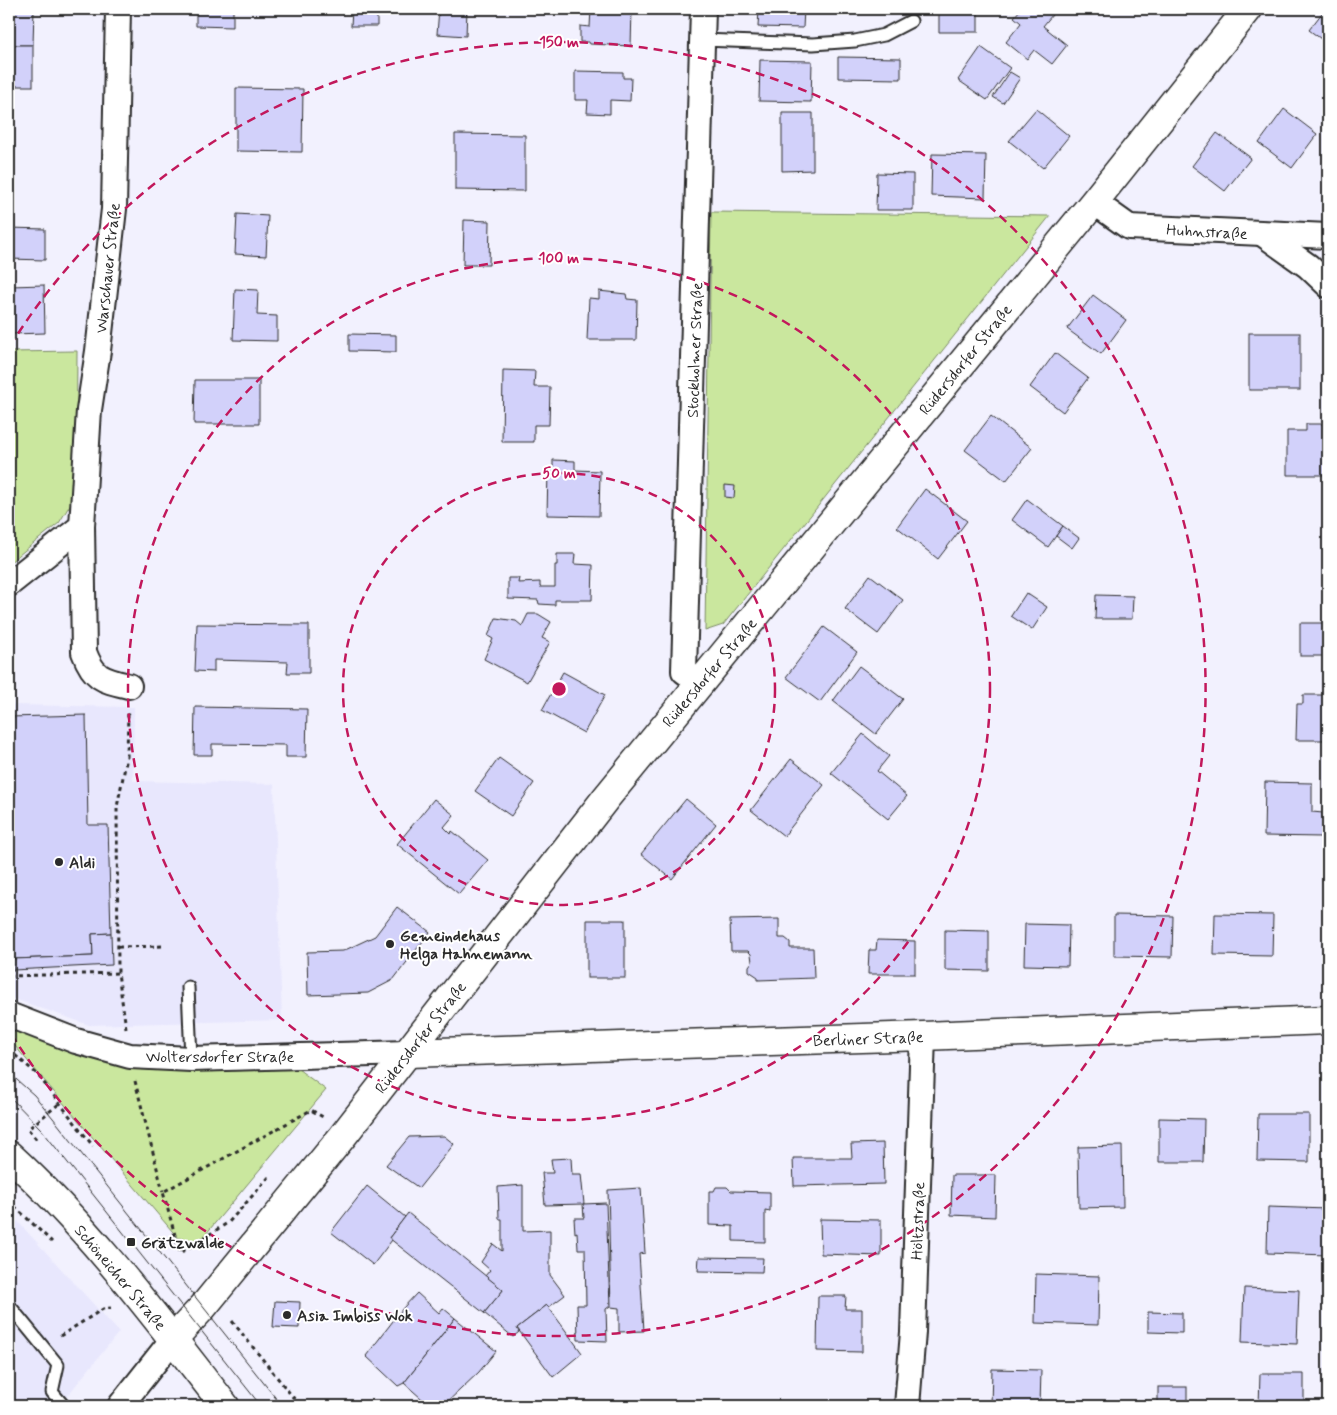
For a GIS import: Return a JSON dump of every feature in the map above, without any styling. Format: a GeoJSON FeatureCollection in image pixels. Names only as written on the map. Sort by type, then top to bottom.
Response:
{"type":"FeatureCollection","features":[{"type":"Feature","properties":{"kind":"street","name":"Warschauer Straße"},"geometry":{"type":"LineString","coordinates":[[118,9],[114,209],[98,351],[89,410],[82,526],[84,652],[89,666],[104,680],[129,686]]}},
{"type":"Feature","properties":{"kind":"street","name":"Stockholmer Straße"},"geometry":{"type":"LineString","coordinates":[[700,683],[684,671],[703,9]]}},
{"type":"Feature","properties":{"kind":"street","name":"Rüdersdorfer Straße"},"geometry":{"type":"LineString","coordinates":[[173,1339],[203,1307],[408,1053],[606,798],[1094,202],[1248,9]]}},
{"type":"Feature","properties":{"kind":"street","name":"Huhnstraße"},"geometry":{"type":"LineString","coordinates":[[1094,202],[1129,227],[1328,236]]}},
{"type":"Feature","properties":{"kind":"street"},"geometry":{"type":"LineString","coordinates":[[1263,234],[1308,266],[1328,285]]}},
{"type":"Feature","properties":{"kind":"street"},"geometry":{"type":"LineString","coordinates":[[9,584],[82,526]]}},
{"type":"Feature","properties":{"kind":"street","name":"Woltersdorfer Straße"},"geometry":{"type":"LineString","coordinates":[[9,1015],[76,1041],[130,1056],[191,1059],[408,1053]]}},
{"type":"Feature","properties":{"kind":"street","name":"Berliner Straße"},"geometry":{"type":"LineString","coordinates":[[408,1053],[1328,1020]]}},
{"type":"Feature","properties":{"kind":"street","name":"Höltzstraße"},"geometry":{"type":"LineString","coordinates":[[907,1406],[913,1332],[923,1036]]}},
{"type":"Feature","properties":{"kind":"street","name":"Schöneicher Straße"},"geometry":{"type":"LineString","coordinates":[[9,1155],[109,1258],[225,1406]]}},
{"type":"Feature","properties":{"kind":"street"},"geometry":{"type":"LineString","coordinates":[[120,1406],[173,1339]]}},
{"type":"Feature","properties":{"kind":"lane"},"geometry":{"type":"LineString","coordinates":[[702,40],[813,44],[855,41],[884,35],[911,21]]}},
{"type":"Feature","properties":{"kind":"lane"},"geometry":{"type":"LineString","coordinates":[[188,987],[191,1059]]}},
{"type":"Feature","properties":{"kind":"lane"},"geometry":{"type":"LineString","coordinates":[[9,1305],[58,1366],[52,1392],[62,1405]]}},
{"type":"Feature","properties":{"kind":"path"},"geometry":{"type":"LineString","coordinates":[[129,686],[127,757],[117,807],[118,973],[130,1056]]}},
{"type":"Feature","properties":{"kind":"path"},"geometry":{"type":"LineString","coordinates":[[118,947],[164,946]]}},
{"type":"Feature","properties":{"kind":"path"},"geometry":{"type":"LineString","coordinates":[[9,976],[118,973]]}},
{"type":"Feature","properties":{"kind":"path"},"geometry":{"type":"LineString","coordinates":[[9,1050],[37,1074],[93,1146]]}},
{"type":"Feature","properties":{"kind":"path"},"geometry":{"type":"LineString","coordinates":[[136,1085],[180,1253],[229,1222],[273,1173]]}},
{"type":"Feature","properties":{"kind":"path"},"geometry":{"type":"LineString","coordinates":[[36,1139],[28,1129],[60,1104]]}},
{"type":"Feature","properties":{"kind":"path"},"geometry":{"type":"LineString","coordinates":[[163,1192],[311,1110],[323,1117]]}},
{"type":"Feature","properties":{"kind":"path"},"geometry":{"type":"LineString","coordinates":[[317,1124],[329,1110]]}},
{"type":"Feature","properties":{"kind":"path"},"geometry":{"type":"LineString","coordinates":[[9,1201],[54,1244]]}},
{"type":"Feature","properties":{"kind":"path"},"geometry":{"type":"LineString","coordinates":[[44,1348],[102,1309],[111,1308],[105,1301]]}},
{"type":"Feature","properties":{"kind":"path"},"geometry":{"type":"LineString","coordinates":[[232,1320],[300,1406]]}},
{"type":"Feature","properties":{"kind":"shaded area"},"geometry":{"type":"Polygon","coordinates":[[[9,705],[134,707],[133,781],[274,784],[282,1020],[89,1025],[9,997],[9,705]]]}},
{"type":"Feature","properties":{"kind":"shaded area"},"geometry":{"type":"Polygon","coordinates":[[[9,1212],[119,1332],[59,1406],[9,1406],[9,1212]]]}},
{"type":"Feature","properties":{"kind":"green space"},"geometry":{"type":"Polygon","coordinates":[[[711,212],[1050,216],[723,625],[705,631],[711,212]]]}},
{"type":"Feature","properties":{"kind":"green space"},"geometry":{"type":"Polygon","coordinates":[[[77,351],[76,495],[59,523],[9,563],[9,352],[77,351]]]}},
{"type":"Feature","properties":{"kind":"green space"},"geometry":{"type":"Polygon","coordinates":[[[9,1030],[114,1061],[294,1066],[326,1090],[200,1241],[178,1238],[9,1039],[9,1030]]]}},
{"type":"Feature","properties":{"kind":"building"},"geometry":{"type":"Polygon","coordinates":[[[9,9],[34,9],[33,45],[9,45],[9,9]]]}},
{"type":"Feature","properties":{"kind":"building"},"geometry":{"type":"Polygon","coordinates":[[[186,9],[233,9],[233,27],[196,26],[196,14],[186,14],[186,9]]]}},
{"type":"Feature","properties":{"kind":"building"},"geometry":{"type":"Polygon","coordinates":[[[352,9],[377,9],[377,26],[351,26],[352,9]]]}},
{"type":"Feature","properties":{"kind":"building"},"geometry":{"type":"Polygon","coordinates":[[[439,9],[467,9],[466,36],[437,34],[439,9]]]}},
{"type":"Feature","properties":{"kind":"building"},"geometry":{"type":"Polygon","coordinates":[[[591,9],[632,9],[631,46],[580,42],[580,26],[590,27],[591,9]]]}},
{"type":"Feature","properties":{"kind":"building"},"geometry":{"type":"Polygon","coordinates":[[[759,9],[804,9],[803,28],[758,27],[759,9]]]}},
{"type":"Feature","properties":{"kind":"building"},"geometry":{"type":"Polygon","coordinates":[[[939,9],[978,9],[978,32],[939,32],[939,9]]]}},
{"type":"Feature","properties":{"kind":"building"},"geometry":{"type":"Polygon","coordinates":[[[1021,9],[1044,9],[1052,15],[1043,26],[1067,45],[1052,64],[1034,50],[1027,59],[1006,42],[1021,23],[1014,17],[1021,9]]]}},
{"type":"Feature","properties":{"kind":"building"},"geometry":{"type":"Polygon","coordinates":[[[1325,9],[1328,9],[1328,44],[1309,30],[1325,9]]]}},
{"type":"Feature","properties":{"kind":"building"},"geometry":{"type":"Polygon","coordinates":[[[9,45],[33,45],[33,86],[9,86],[9,45]]]}},
{"type":"Feature","properties":{"kind":"building"},"geometry":{"type":"Polygon","coordinates":[[[981,47],[1010,68],[987,100],[958,80],[981,47]]]}},
{"type":"Feature","properties":{"kind":"building"},"geometry":{"type":"Polygon","coordinates":[[[838,57],[901,58],[901,79],[838,78],[838,57]]]}},
{"type":"Feature","properties":{"kind":"building"},"geometry":{"type":"Polygon","coordinates":[[[760,60],[812,61],[811,102],[759,101],[760,60]]]}},
{"type":"Feature","properties":{"kind":"building"},"geometry":{"type":"Polygon","coordinates":[[[575,71],[623,72],[623,78],[631,78],[630,101],[610,100],[610,114],[587,113],[588,100],[575,100],[575,71]]]}},
{"type":"Feature","properties":{"kind":"building"},"geometry":{"type":"Polygon","coordinates":[[[1010,72],[1020,78],[1003,103],[993,97],[1010,72]]]}},
{"type":"Feature","properties":{"kind":"building"},"geometry":{"type":"Polygon","coordinates":[[[236,88],[303,89],[302,152],[236,151],[236,88]]]}},
{"type":"Feature","properties":{"kind":"building"},"geometry":{"type":"Polygon","coordinates":[[[1036,109],[1069,136],[1043,168],[1009,141],[1036,109]]]}},
{"type":"Feature","properties":{"kind":"building"},"geometry":{"type":"Polygon","coordinates":[[[1284,109],[1317,134],[1292,168],[1259,143],[1284,109]]]}},
{"type":"Feature","properties":{"kind":"building"},"geometry":{"type":"Polygon","coordinates":[[[782,113],[813,113],[813,170],[782,171],[782,113]]]}},
{"type":"Feature","properties":{"kind":"building"},"geometry":{"type":"Polygon","coordinates":[[[1217,133],[1251,158],[1225,191],[1192,166],[1217,133]]]}},
{"type":"Feature","properties":{"kind":"building"},"geometry":{"type":"Polygon","coordinates":[[[455,134],[525,135],[525,191],[455,190],[455,134]]]}},
{"type":"Feature","properties":{"kind":"building"},"geometry":{"type":"Polygon","coordinates":[[[932,154],[986,155],[985,198],[931,196],[932,154]]]}},
{"type":"Feature","properties":{"kind":"building"},"geometry":{"type":"Polygon","coordinates":[[[877,173],[913,174],[913,210],[876,210],[877,173]]]}},
{"type":"Feature","properties":{"kind":"building"},"geometry":{"type":"Polygon","coordinates":[[[237,214],[268,216],[266,256],[235,254],[237,214]]]}},
{"type":"Feature","properties":{"kind":"building"},"geometry":{"type":"Polygon","coordinates":[[[464,220],[490,221],[489,265],[463,265],[464,220]]]}},
{"type":"Feature","properties":{"kind":"building"},"geometry":{"type":"Polygon","coordinates":[[[9,228],[45,229],[45,260],[9,259],[9,228]]]}},
{"type":"Feature","properties":{"kind":"building"},"geometry":{"type":"Polygon","coordinates":[[[44,285],[45,333],[11,334],[10,286],[44,285]]]}},
{"type":"Feature","properties":{"kind":"building"},"geometry":{"type":"Polygon","coordinates":[[[235,289],[258,290],[257,315],[277,316],[277,341],[233,340],[235,289]]]}},
{"type":"Feature","properties":{"kind":"building"},"geometry":{"type":"Polygon","coordinates":[[[599,291],[626,294],[627,299],[637,300],[636,340],[587,340],[589,298],[599,299],[599,291]]]}},
{"type":"Feature","properties":{"kind":"building"},"geometry":{"type":"Polygon","coordinates":[[[1093,295],[1126,320],[1101,354],[1067,329],[1093,295]]]}},
{"type":"Feature","properties":{"kind":"building"},"geometry":{"type":"Polygon","coordinates":[[[1249,333],[1300,333],[1300,390],[1249,390],[1249,333]]]}},
{"type":"Feature","properties":{"kind":"building"},"geometry":{"type":"Polygon","coordinates":[[[349,334],[396,335],[396,352],[349,351],[349,334]]]}},
{"type":"Feature","properties":{"kind":"building"},"geometry":{"type":"Polygon","coordinates":[[[1055,353],[1088,378],[1063,412],[1030,387],[1055,353]]]}},
{"type":"Feature","properties":{"kind":"building"},"geometry":{"type":"Polygon","coordinates":[[[503,370],[535,371],[534,387],[550,387],[549,425],[534,425],[534,442],[502,442],[503,370]]]}},
{"type":"Feature","properties":{"kind":"building"},"geometry":{"type":"Polygon","coordinates":[[[195,380],[259,380],[259,424],[194,424],[195,380]]]}},
{"type":"Feature","properties":{"kind":"building"},"geometry":{"type":"Polygon","coordinates":[[[991,416],[1032,448],[1006,481],[965,450],[991,416]]]}},
{"type":"Feature","properties":{"kind":"building"},"geometry":{"type":"Polygon","coordinates":[[[1306,424],[1328,424],[1328,475],[1287,475],[1287,431],[1306,431],[1306,424]]]}},
{"type":"Feature","properties":{"kind":"building"},"geometry":{"type":"Polygon","coordinates":[[[553,460],[575,461],[575,470],[600,471],[599,516],[547,515],[548,471],[553,470],[553,460]]]}},
{"type":"Feature","properties":{"kind":"building"},"geometry":{"type":"Polygon","coordinates":[[[725,485],[735,486],[734,498],[725,497],[725,485]]]}},
{"type":"Feature","properties":{"kind":"building"},"geometry":{"type":"Polygon","coordinates":[[[925,489],[967,521],[938,559],[897,527],[925,489]]]}},
{"type":"Feature","properties":{"kind":"building"},"geometry":{"type":"Polygon","coordinates":[[[1027,499],[1063,526],[1048,547],[1012,520],[1027,499]]]}},
{"type":"Feature","properties":{"kind":"building"},"geometry":{"type":"Polygon","coordinates":[[[1063,526],[1079,538],[1072,548],[1056,536],[1063,526]]]}},
{"type":"Feature","properties":{"kind":"building"},"geometry":{"type":"Polygon","coordinates":[[[557,554],[575,554],[574,564],[593,565],[592,600],[555,600],[555,605],[539,604],[538,600],[508,599],[508,578],[519,578],[518,583],[540,582],[540,587],[555,587],[557,554]]]}},
{"type":"Feature","properties":{"kind":"building"},"geometry":{"type":"Polygon","coordinates":[[[870,575],[903,600],[878,634],[845,609],[870,575]]]}},
{"type":"Feature","properties":{"kind":"building"},"geometry":{"type":"Polygon","coordinates":[[[1026,593],[1047,607],[1032,630],[1011,616],[1026,593]]]}},
{"type":"Feature","properties":{"kind":"building"},"geometry":{"type":"Polygon","coordinates":[[[1096,595],[1133,596],[1132,619],[1095,619],[1096,595]]]}},
{"type":"Feature","properties":{"kind":"building"},"geometry":{"type":"Polygon","coordinates":[[[528,614],[538,614],[551,622],[542,638],[550,642],[527,682],[484,659],[493,639],[488,636],[496,618],[516,621],[522,626],[528,614]]]}},
{"type":"Feature","properties":{"kind":"building"},"geometry":{"type":"Polygon","coordinates":[[[1300,623],[1328,623],[1328,656],[1300,656],[1300,623]]]}},
{"type":"Feature","properties":{"kind":"building"},"geometry":{"type":"Polygon","coordinates":[[[197,624],[309,625],[309,673],[287,673],[288,662],[214,660],[214,672],[195,671],[197,624]]]}},
{"type":"Feature","properties":{"kind":"building"},"geometry":{"type":"Polygon","coordinates":[[[824,627],[857,652],[820,702],[786,677],[824,627]]]}},
{"type":"Feature","properties":{"kind":"building"},"geometry":{"type":"Polygon","coordinates":[[[859,666],[903,699],[876,734],[833,701],[859,666]]]}},
{"type":"Feature","properties":{"kind":"building"},"geometry":{"type":"Polygon","coordinates":[[[563,672],[605,695],[584,733],[542,710],[563,672]]]}},
{"type":"Feature","properties":{"kind":"building"},"geometry":{"type":"Polygon","coordinates":[[[1303,695],[1327,695],[1328,740],[1296,740],[1297,704],[1303,704],[1303,695]]]}},
{"type":"Feature","properties":{"kind":"building"},"geometry":{"type":"Polygon","coordinates":[[[195,707],[307,709],[306,757],[286,757],[286,745],[212,744],[212,755],[194,755],[195,707]]]}},
{"type":"Feature","properties":{"kind":"building","name":"Aldi"},"geometry":{"type":"Polygon","coordinates":[[[86,715],[88,825],[108,825],[111,933],[92,934],[93,956],[13,959],[13,970],[9,970],[9,717],[86,715]]]}},
{"type":"Feature","properties":{"kind":"building"},"geometry":{"type":"Polygon","coordinates":[[[863,734],[889,756],[877,771],[907,796],[888,819],[831,773],[863,734]]]}},
{"type":"Feature","properties":{"kind":"building"},"geometry":{"type":"Polygon","coordinates":[[[499,758],[534,783],[511,816],[475,791],[499,758]]]}},
{"type":"Feature","properties":{"kind":"building"},"geometry":{"type":"Polygon","coordinates":[[[791,759],[824,785],[784,836],[751,810],[791,759]]]}},
{"type":"Feature","properties":{"kind":"building"},"geometry":{"type":"Polygon","coordinates":[[[1265,782],[1312,783],[1312,812],[1323,813],[1322,837],[1264,836],[1265,782]]]}},
{"type":"Feature","properties":{"kind":"building"},"geometry":{"type":"Polygon","coordinates":[[[434,799],[454,815],[444,827],[451,834],[452,831],[488,860],[459,894],[397,844],[434,799]]]}},
{"type":"Feature","properties":{"kind":"building"},"geometry":{"type":"Polygon","coordinates":[[[686,799],[716,824],[672,879],[641,854],[686,799]]]}},
{"type":"Feature","properties":{"kind":"building","name":"Gemeindehaus Helga Hahnemann"},"geometry":{"type":"Polygon","coordinates":[[[397,907],[430,932],[393,980],[368,993],[308,995],[307,952],[343,951],[375,936],[397,907]]]}},
{"type":"Feature","properties":{"kind":"building"},"geometry":{"type":"Polygon","coordinates":[[[1215,914],[1273,915],[1272,956],[1214,955],[1215,914]]]}},
{"type":"Feature","properties":{"kind":"building"},"geometry":{"type":"Polygon","coordinates":[[[1114,915],[1173,916],[1172,957],[1114,956],[1114,915]]]}},
{"type":"Feature","properties":{"kind":"building"},"geometry":{"type":"Polygon","coordinates":[[[779,919],[779,938],[785,938],[790,942],[790,948],[813,948],[814,978],[758,980],[758,977],[749,971],[749,966],[752,962],[751,954],[748,951],[731,951],[730,920],[779,919]]]}},
{"type":"Feature","properties":{"kind":"building"},"geometry":{"type":"Polygon","coordinates":[[[587,920],[625,920],[625,978],[587,978],[587,920]]]}},
{"type":"Feature","properties":{"kind":"building"},"geometry":{"type":"Polygon","coordinates":[[[1025,924],[1069,925],[1068,966],[1024,965],[1025,924]]]}},
{"type":"Feature","properties":{"kind":"building"},"geometry":{"type":"Polygon","coordinates":[[[945,930],[989,931],[989,971],[945,970],[945,930]]]}},
{"type":"Feature","properties":{"kind":"building"},"geometry":{"type":"Polygon","coordinates":[[[111,933],[112,965],[13,970],[13,959],[93,956],[92,934],[111,933]]]}},
{"type":"Feature","properties":{"kind":"building"},"geometry":{"type":"Polygon","coordinates":[[[877,940],[915,941],[915,974],[868,974],[869,950],[876,950],[877,940]]]}},
{"type":"Feature","properties":{"kind":"building"},"geometry":{"type":"Polygon","coordinates":[[[1258,1114],[1309,1114],[1309,1162],[1257,1161],[1258,1114]]]}},
{"type":"Feature","properties":{"kind":"building"},"geometry":{"type":"Polygon","coordinates":[[[1159,1118],[1204,1119],[1203,1162],[1159,1162],[1159,1118]]]}},
{"type":"Feature","properties":{"kind":"building"},"geometry":{"type":"Polygon","coordinates":[[[444,1136],[454,1144],[419,1188],[386,1165],[409,1137],[444,1136]]]}},
{"type":"Feature","properties":{"kind":"building"},"geometry":{"type":"Polygon","coordinates":[[[883,1143],[884,1184],[794,1186],[793,1158],[852,1158],[851,1144],[883,1143]]]}},
{"type":"Feature","properties":{"kind":"building"},"geometry":{"type":"Polygon","coordinates":[[[1122,1146],[1123,1207],[1079,1208],[1078,1147],[1122,1146]]]}},
{"type":"Feature","properties":{"kind":"building"},"geometry":{"type":"Polygon","coordinates":[[[571,1158],[572,1174],[581,1174],[584,1204],[545,1205],[542,1173],[553,1173],[551,1159],[571,1158]]]}},
{"type":"Feature","properties":{"kind":"building"},"geometry":{"type":"Polygon","coordinates":[[[952,1175],[996,1175],[995,1217],[951,1215],[952,1175]]]}},
{"type":"Feature","properties":{"kind":"building"},"geometry":{"type":"Polygon","coordinates":[[[523,1185],[523,1231],[550,1230],[550,1275],[565,1295],[549,1307],[547,1305],[517,1328],[519,1332],[513,1337],[484,1313],[503,1290],[485,1276],[490,1270],[481,1262],[493,1244],[502,1251],[502,1219],[499,1219],[498,1187],[523,1185]]]}},
{"type":"Feature","properties":{"kind":"building"},"geometry":{"type":"Polygon","coordinates":[[[367,1186],[405,1217],[389,1238],[392,1240],[373,1265],[331,1232],[367,1186]]]}},
{"type":"Feature","properties":{"kind":"building"},"geometry":{"type":"Polygon","coordinates":[[[716,1187],[727,1187],[731,1191],[770,1192],[770,1211],[765,1210],[765,1242],[733,1241],[733,1226],[709,1225],[709,1191],[714,1191],[716,1187]]]}},
{"type":"Feature","properties":{"kind":"building"},"geometry":{"type":"Polygon","coordinates":[[[641,1188],[645,1253],[639,1254],[644,1331],[619,1332],[619,1308],[611,1307],[608,1190],[641,1188]]]}},
{"type":"Feature","properties":{"kind":"building"},"geometry":{"type":"Polygon","coordinates":[[[606,1203],[610,1306],[606,1309],[607,1341],[578,1340],[577,1305],[586,1305],[585,1249],[578,1249],[574,1218],[584,1218],[583,1204],[606,1203]]]}},
{"type":"Feature","properties":{"kind":"building"},"geometry":{"type":"Polygon","coordinates":[[[1268,1207],[1328,1209],[1328,1255],[1267,1253],[1268,1207]]]}},
{"type":"Feature","properties":{"kind":"building"},"geometry":{"type":"Polygon","coordinates":[[[408,1213],[503,1290],[484,1313],[389,1238],[408,1213]]]}},
{"type":"Feature","properties":{"kind":"building"},"geometry":{"type":"Polygon","coordinates":[[[820,1219],[881,1220],[881,1256],[821,1254],[820,1219]]]}},
{"type":"Feature","properties":{"kind":"building"},"geometry":{"type":"Polygon","coordinates":[[[699,1257],[763,1258],[762,1272],[698,1271],[699,1257]]]}},
{"type":"Feature","properties":{"kind":"building"},"geometry":{"type":"Polygon","coordinates":[[[1036,1274],[1099,1276],[1098,1325],[1035,1323],[1036,1274]]]}},
{"type":"Feature","properties":{"kind":"building"},"geometry":{"type":"Polygon","coordinates":[[[1244,1288],[1299,1290],[1297,1344],[1242,1342],[1244,1288]]]}},
{"type":"Feature","properties":{"kind":"building"},"geometry":{"type":"Polygon","coordinates":[[[417,1293],[439,1313],[443,1308],[455,1318],[404,1383],[398,1386],[366,1356],[417,1293]]]}},
{"type":"Feature","properties":{"kind":"building"},"geometry":{"type":"Polygon","coordinates":[[[818,1296],[846,1296],[845,1309],[862,1309],[862,1352],[817,1351],[818,1296]]]}},
{"type":"Feature","properties":{"kind":"building","name":"Asia Imbiss Wok"},"geometry":{"type":"Polygon","coordinates":[[[275,1301],[300,1302],[299,1328],[273,1327],[275,1301]]]}},
{"type":"Feature","properties":{"kind":"building"},"geometry":{"type":"Polygon","coordinates":[[[547,1305],[582,1353],[553,1377],[517,1328],[547,1305]]]}},
{"type":"Feature","properties":{"kind":"building"},"geometry":{"type":"Polygon","coordinates":[[[1148,1312],[1182,1313],[1182,1333],[1148,1332],[1148,1312]]]}},
{"type":"Feature","properties":{"kind":"building"},"geometry":{"type":"Polygon","coordinates":[[[455,1318],[496,1351],[479,1372],[443,1406],[430,1406],[404,1383],[455,1318]]]}},
{"type":"Feature","properties":{"kind":"building"},"geometry":{"type":"Polygon","coordinates":[[[992,1369],[1041,1370],[1040,1406],[991,1406],[992,1369]]]}},
{"type":"Feature","properties":{"kind":"building"},"geometry":{"type":"Polygon","coordinates":[[[1260,1374],[1304,1374],[1304,1406],[1259,1406],[1260,1374]]]}},
{"type":"Feature","properties":{"kind":"building"},"geometry":{"type":"Polygon","coordinates":[[[1158,1387],[1187,1387],[1187,1406],[1158,1406],[1158,1387]]]}},
{"type":"Feature","properties":{"kind":"tram line"},"geometry":{"type":"LineString","coordinates":[[9,1073],[34,1095],[53,1118],[282,1406]]}},
{"type":"Feature","properties":{"kind":"tram line"},"geometry":{"type":"LineString","coordinates":[[9,1096],[41,1129],[261,1406]]}},
{"type":"Feature","properties":{"kind":"place","name":"Aldi"},"geometry":{"type":"Point","coordinates":[59,862]}},
{"type":"Feature","properties":{"kind":"place","name":"Gemeindehaus Helga Hahnemann"},"geometry":{"type":"Point","coordinates":[390,944]}},
{"type":"Feature","properties":{"kind":"place","name":"Grätzwalde"},"geometry":{"type":"Point","coordinates":[131,1242]}},
{"type":"Feature","properties":{"kind":"place","name":"Asia Imbiss Wok"},"geometry":{"type":"Point","coordinates":[287,1315]}}]}
